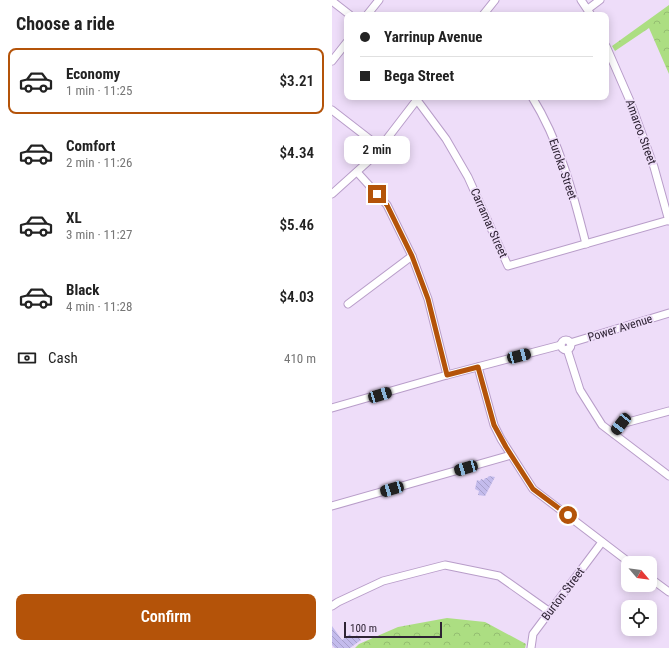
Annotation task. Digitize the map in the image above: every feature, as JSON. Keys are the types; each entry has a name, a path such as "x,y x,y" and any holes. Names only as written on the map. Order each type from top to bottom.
{"street":[{"path":"370,12 379,0"},
{"path":"485,12 495,0"},
{"path":"581,0 589,12 600,0"},
{"path":"332,1 346,12"},
{"path":"332,62 344,46"},
{"name":"Amaroo Street","path":"609,53 630,101 654,168 669,221"},
{"path":"332,194 373,157 417,100"},
{"name":"Carramar Street","path":"419,100 446,139 468,177 508,266 669,221"},
{"name":"Euroka Street","path":"534,100 558,146 586,244"},
{"path":"332,110 381,148"},
{"path":"357,172 387,205 412,256 428,299 447,375"},
{"path":"348,304 412,256"},
{"name":"Power Avenue","path":"332,408 447,375 566,346 669,313"},
{"path":"566,346 580,390 602,425 669,476"},
{"path":"478,367 494,425 533,489 621,556"},
{"path":"614,434 621,424 669,411"},
{"path":"332,506 511,455"},
{"name":"Burton Street","path":"531,648 533,634 602,542"},
{"path":"332,606 382,581 445,565 499,576 550,612"},
{"path":"657,583 669,592"}],"green space":[{"path":"669,5 669,74 649,28 615,51 612,46"},
{"path":"447,618 485,622 526,644 525,648 355,648 359,644 398,627"}],"building":[{"path":"489,476 495,477 485,496 478,495 479,491 475,489 477,480 484,480"},
{"path":"332,626 342,640 350,634 353,638 357,635 361,640 350,648 335,648 332,645"}],"route":[{"path":"377,194 387,205 412,256 428,299 447,375 478,367 494,425 501,439 533,489 568,515"}]}
